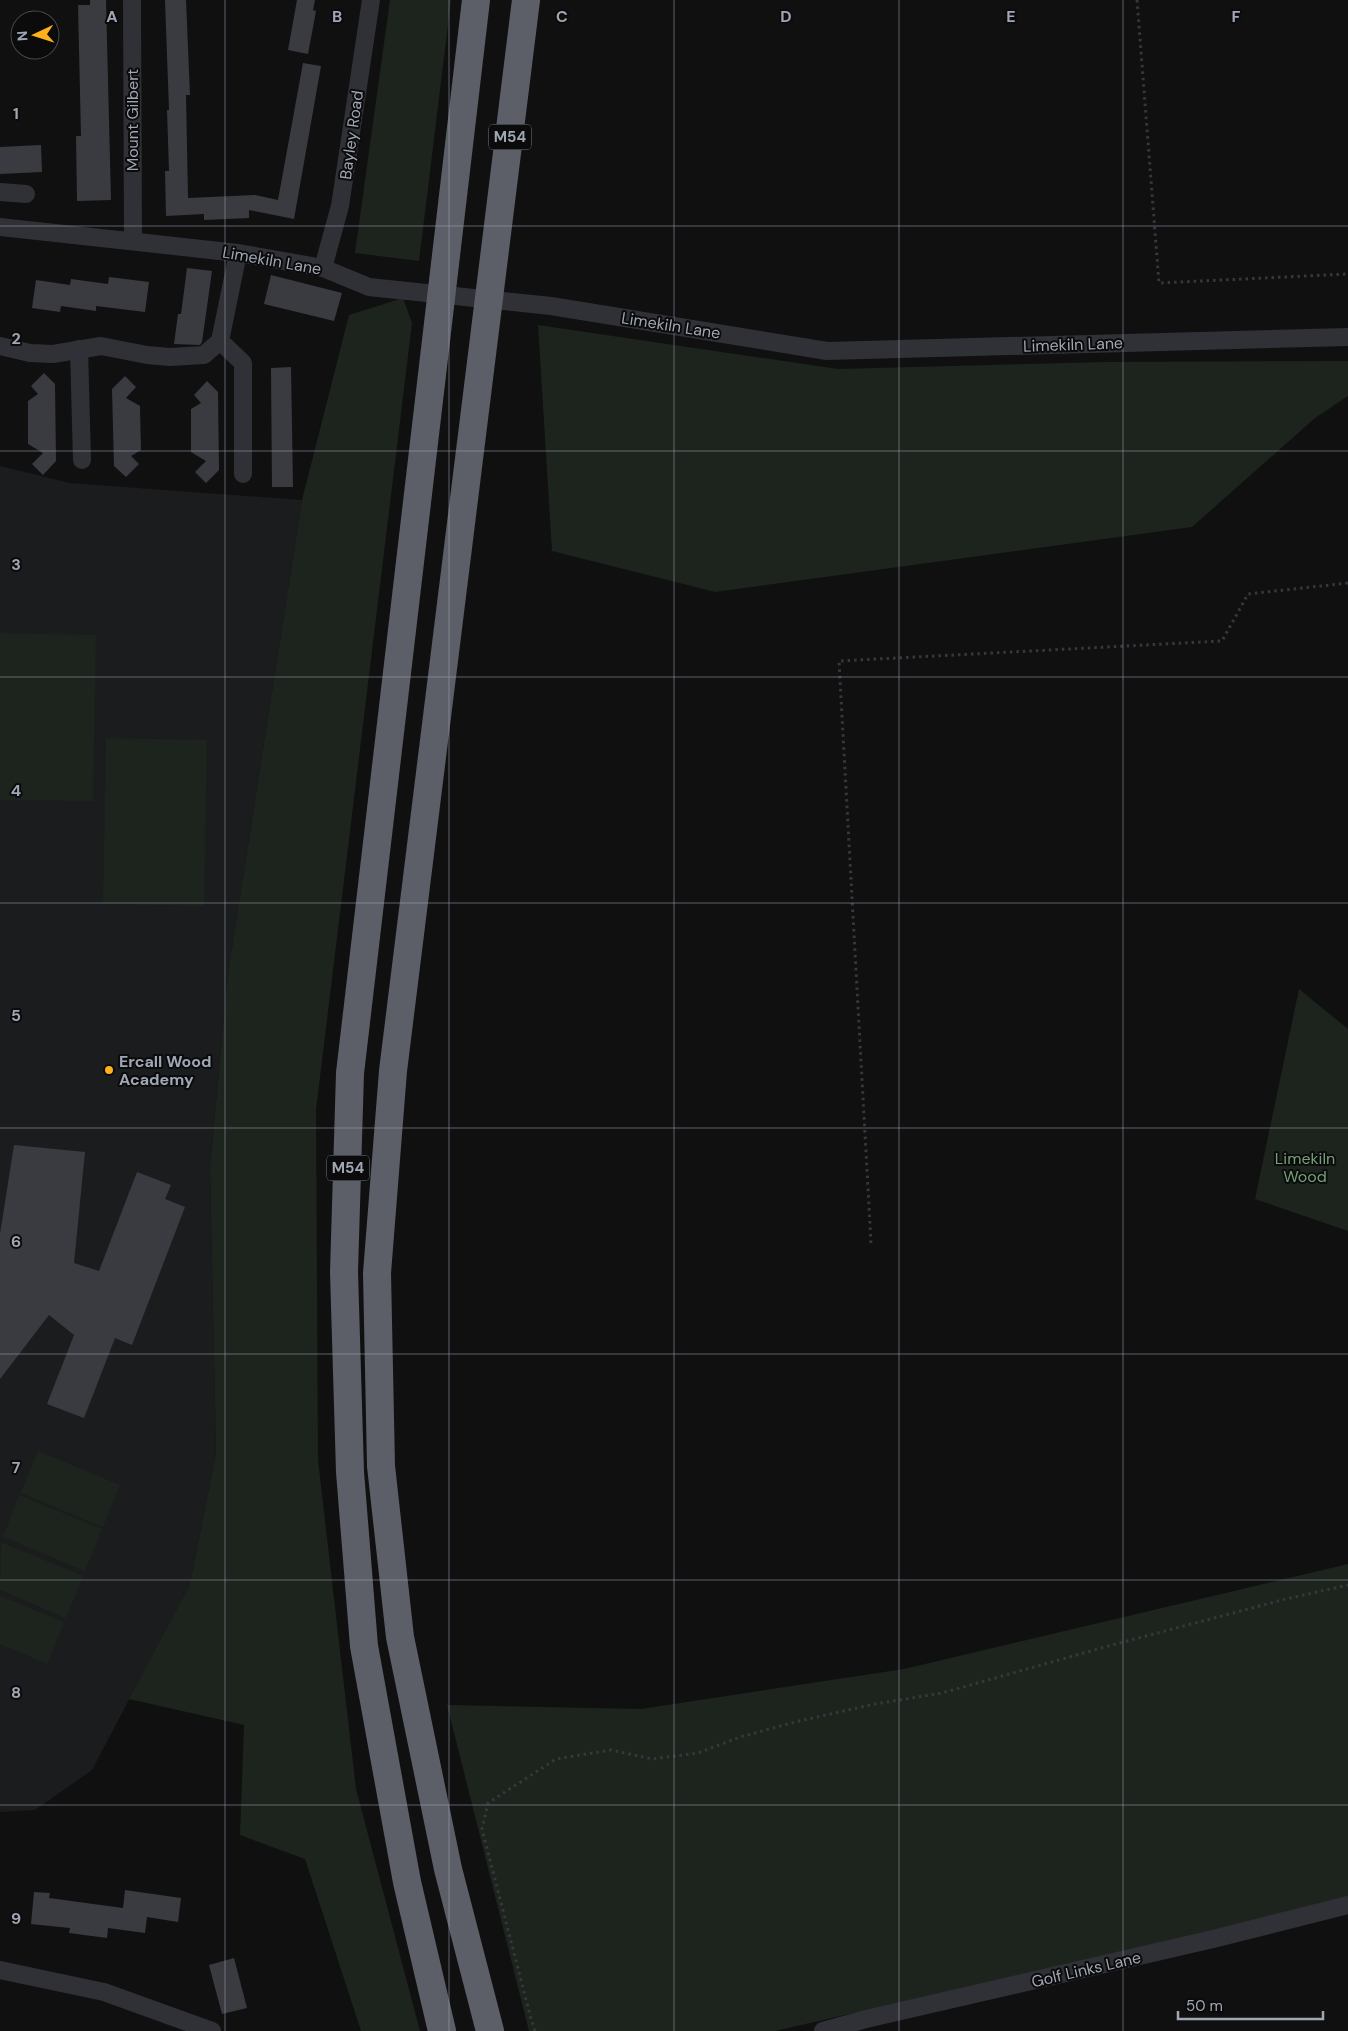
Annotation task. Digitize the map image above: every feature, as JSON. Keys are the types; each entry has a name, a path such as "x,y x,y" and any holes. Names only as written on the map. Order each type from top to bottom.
{"highway":[{"name":"M54","path":"442,2031 407,1882 364,1646 350,1472 344,1272 350,1073 476,0"},
{"name":"M54","path":"490,2031 448,1869 400,1638 381,1466 377,1273 393,1071 526,0"}],"street":[{"name":"Mount Gilbert","path":"132,0 133,240"},
{"name":"Bayley Road","path":"323,268 340,206 371,0"},
{"path":"0,192 26,194"},
{"name":"Limekiln Lane","path":"0,227 133,240 238,253 323,268 369,287 551,306 827,351 1348,337"},
{"path":"0,346 30,353 53,354 101,346 147,355 170,357 204,355 220,341 238,253"},
{"path":"220,341 243,363 243,474"},
{"path":"79,349 82,460"},
{"name":"Golf Links Lane","path":"823,2031 866,2019 1213,1939 1348,1905"},
{"path":"0,1970 104,1992 212,2031"}],"path":[{"path":"1137,0 1159,283 1348,274"},
{"path":"871,1243 839,661 1222,640 1248,594 1348,583"},
{"path":"535,2031 482,1829 488,1803 556,1758 611,1750 652,1759 698,1753 740,1737 799,1721 875,1704 942,1693 1286,1599 1348,1585"}],"shaded area":[{"name":"Ercall Wood Academy","path":"0,466 70,483 302,500 228,973 210,1167 216,1452 190,1584 92,1770 35,1810 0,1812"}],"green space":[{"path":"390,0 451,0 419,261 355,253"},
{"path":"403,298 412,323 316,1110 318,1460 356,1789 420,2031 361,2031 305,1859 240,1835 244,1725 129,1699 190,1584 216,1452 210,1167 228,973 302,500 349,315"},
{"path":"538,325 838,369 1106,362 1348,361 1348,396 1315,418 1192,527 715,592 552,551"},
{"path":"0,633 96,635 93,801 0,800"},
{"path":"106,738 207,740 204,906 103,904"},
{"name":"Limekiln Wood","path":"1299,989 1348,1029 1348,1231 1255,1199"},
{"path":"38,1451 120,1485 103,1527 21,1493"},
{"path":"19,1495 102,1529 85,1571 3,1537"},
{"path":"1,1542 83,1576 66,1618 0,1590"},
{"path":"1348,1564 1348,1900 775,2031 529,2031 447,1705 641,1709 904,1669"},
{"path":"0,1596 64,1622 47,1664 0,1644"}],"building":[{"path":"90,0 106,0 111,200 77,201 76,136 81,136 78,5 90,5"},
{"path":"165,0 186,0 190,95 186,95 188,198 255,195 278,200 303,63 321,66 294,219 249,210 249,218 204,220 204,214 166,216 165,171 169,171 167,110 169,110"},
{"path":"297,0 315,0 313,10 316,11 308,54 288,50"},
{"path":"41,145 42,172 0,174 0,147"},
{"path":"187,268 212,271 200,345 174,344 178,314 181,314"},
{"path":"271,275 342,293 334,321 264,304"},
{"path":"109,277 149,282 145,312 96,306 96,311 61,306 60,312 32,308 36,280 70,285 71,279 108,284"},
{"path":"291,367 293,487 272,487 271,368"},
{"path":"44,373 55,384 56,461 43,475 32,464 43,453 28,444 28,401 38,394 31,386"},
{"path":"125,376 136,387 126,398 140,406 141,450 131,456 139,464 126,477 114,466 112,389"},
{"path":"207,381 218,392 219,470 206,483 195,472 206,461 191,452 191,409 201,403 194,395"},
{"path":"14,1145 85,1152 74,1263 99,1271 137,1172 171,1185 165,1199 185,1207 132,1345 115,1338 84,1418 47,1404 74,1335 49,1315 0,1379 0,1234"},
{"path":"125,1890 181,1898 178,1922 147,1917 145,1933 108,1928 107,1938 69,1933 70,1928 31,1924 34,1892 50,1893 49,1898 123,1908"},
{"path":"234,1958 247,2008 222,2014 209,1965"}],"place":[{"name":"Ercall Wood Academy","path":"109,1070"}]}
